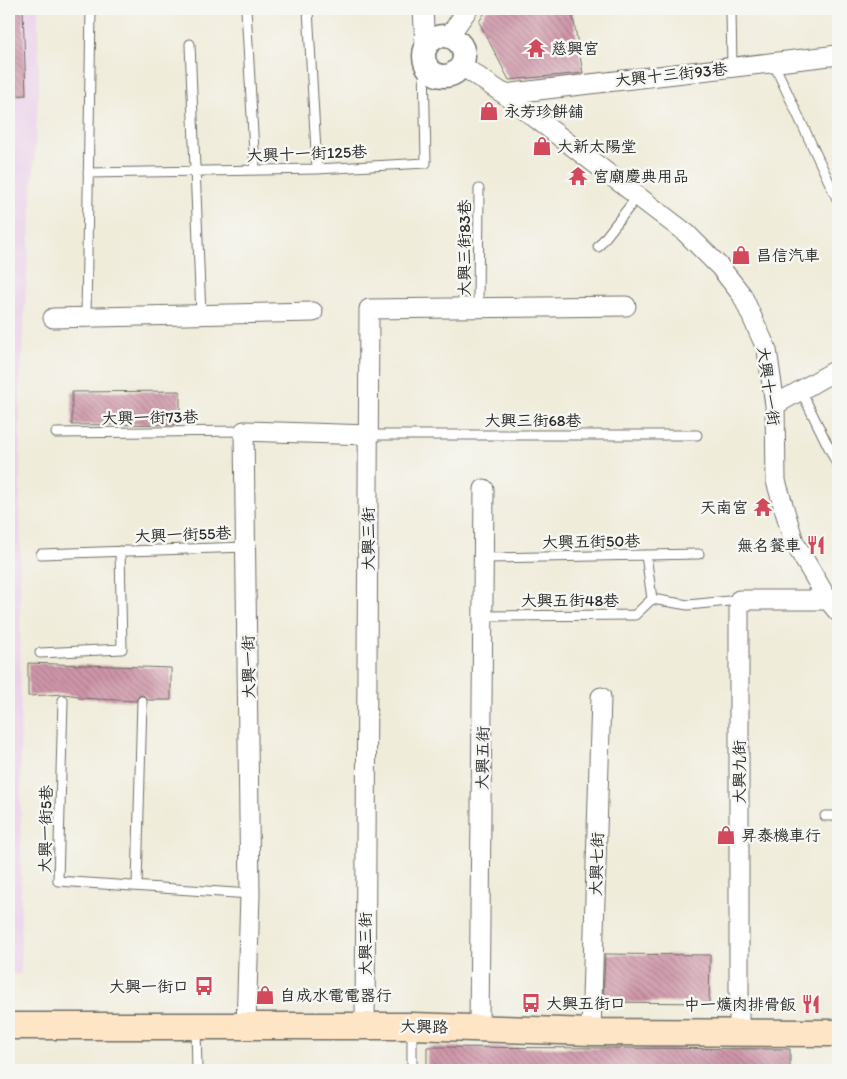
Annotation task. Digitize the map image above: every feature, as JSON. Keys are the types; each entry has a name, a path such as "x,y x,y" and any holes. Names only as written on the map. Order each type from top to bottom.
{"main road":[{"name":"大興路","path":"9,1026 412,1026 591,1032 838,1033"}],"street":[{"path":"422,9 424,54 429,70 445,76 458,71 462,66 464,50 457,40 449,36 436,36 424,54"},
{"path":"449,36 468,9"},
{"name":"大興十三街93巷","path":"504,94 838,55"},
{"name":"大興十一街","path":"462,66 504,94 636,197 686,232 720,267 742,295 768,350 775,406 776,481 794,542 833,606"},
{"name":"大興三街","path":"365,1026 369,309 626,306"},
{"path":"53,318 313,312"},
{"path":"775,406 838,369"},
{"path":"244,432 369,435"},
{"name":"大興一街","path":"244,432 247,547 250,894 246,1027"},
{"name":"大興五街","path":"479,1027 484,489"},
{"path":"739,600 833,606"},
{"name":"大興九街","path":"738,1032 739,600"},
{"name":"大興七街","path":"591,1032 601,696"}],"lane":[{"path":"86,317 91,9"},
{"path":"246,9 255,170"},
{"path":"308,9 317,169"},
{"path":"731,9 732,68"},
{"path":"190,44 201,314"},
{"name":"大興十一街125巷","path":"88,173 317,169 426,163 424,54"},
{"path":"773,62 838,201"},
{"name":"大興三街83巷","path":"478,308 479,189"},
{"path":"598,246 636,197"},
{"path":"801,391 838,466"},
{"name":"大興一街73巷","path":"56,433 244,432"},
{"name":"大興三街68巷","path":"369,435 697,435"},
{"name":"大興一街55巷","path":"41,554 247,547"},
{"name":"大興一街55巷","path":"40,654 122,649 120,551"},
{"path":"646,554 652,599 688,605 739,600"},
{"name":"大興五街50巷","path":"484,558 698,554"},
{"name":"大興五街48巷","path":"483,616 635,615 652,599"},
{"name":"大興一街5巷","path":"64,700 58,881 250,894"},
{"path":"137,885 142,701"},
{"path":"825,816 838,816"},
{"path":"412,1026 412,1070"},
{"path":"196,1027 197,1070"}],"shaded area":[{"path":"9,9 38,9 39,87 20,384 21,974 9,975"}],"building":[{"path":"9,9 23,9 26,95 9,96"},
{"name":"慈興宮","path":"487,9 565,9 572,11 583,73 509,80 479,22"},
{"path":"180,391 180,424 72,425 72,392"},
{"path":"28,663 171,668 171,700 148,700 143,695 139,696 136,701 78,698 78,696 64,694 28,696"},
{"path":"605,954 710,955 709,1003 603,1002"},
{"path":"427,1047 790,1049 790,1070 427,1070"}],"place":[{"name":"慈興宮","path":"536,48"},
{"name":"永芳珍餅舖","path":"489,111"},
{"name":"大新太陽堂","path":"542,146"},
{"name":"宮廟慶典用品","path":"578,176"},
{"name":"昌信汽車","path":"741,255"},
{"name":"天南宮","path":"763,507"},
{"name":"無名餐車","path":"816,545"},
{"name":"昇泰機車行","path":"726,835"},
{"name":"大興一街口","path":"204,986"},
{"name":"自成水電電器行","path":"265,995"},
{"name":"大興五街口","path":"531,1003"},
{"name":"中一爌肉排骨飯","path":"811,1004"}]}
